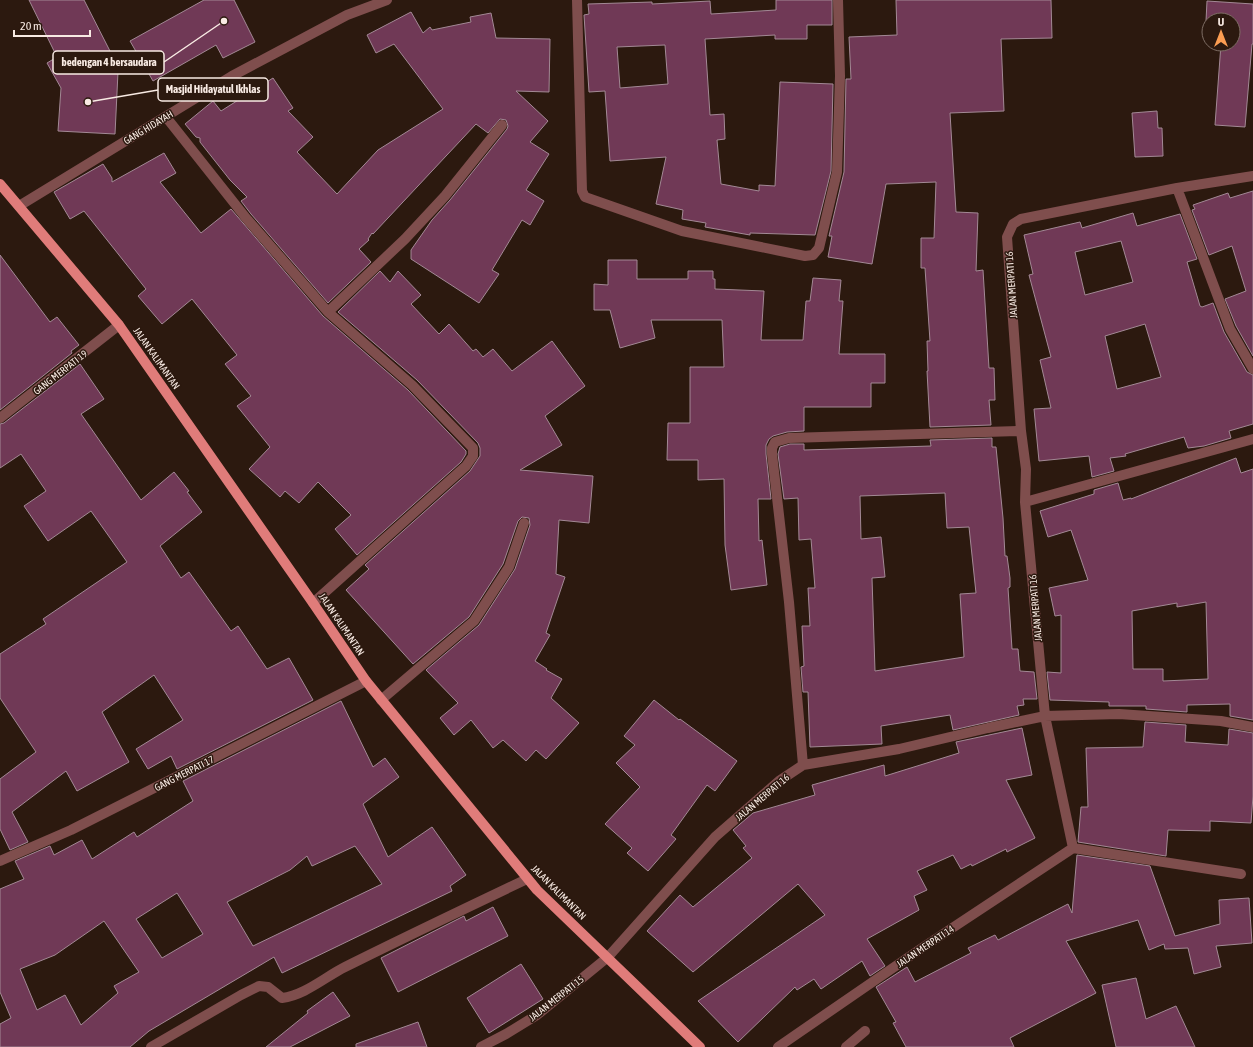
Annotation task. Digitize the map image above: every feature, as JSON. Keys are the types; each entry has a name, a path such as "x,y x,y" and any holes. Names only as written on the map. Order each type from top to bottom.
{"main road":[{"name":"JALAN KALIMANTAN","path":"0,184 119,325 366,681 381,700 537,890 700,1047"}],"street":[{"name":"GANG HIDAYAH","path":"19,206 232,76 347,15 388,0"},
{"path":"577,0 582,191 585,197 682,231 805,256 813,255 819,248 837,172 840,76 838,0"},
{"path":"166,117 246,218 328,312 412,385 473,448 473,456 466,466 313,603"},
{"path":"328,312 405,239 445,196 502,125"},
{"name":"JALAN MERPATI 16","path":"608,957 715,837 779,781 803,765 899,749 1045,716 1025,502 1026,469 1021,431 1008,237 1013,224 1021,219 1177,188 1253,176"},
{"path":"1177,188 1230,329 1253,368"},
{"name":"GANG MERPATI 19","path":"0,418 119,325"},
{"path":"803,765 789,602 772,454 772,448 775,442 789,438 1021,431"},
{"path":"1025,502 1253,439"},
{"path":"381,700 474,620 509,567 524,523"},
{"name":"GANG MERPATI 17","path":"0,861 71,830 366,681"},
{"path":"1241,874 1073,848 1045,716 1119,714 1221,721 1253,727"},
{"name":"JALAN MERPATI 14","path":"778,1047 919,950 1073,848"},
{"path":"151,1047 259,986 268,987 282,998 300,993 344,968 527,879"},
{"name":"JALAN MERPATI 15","path":"481,1047 537,1015 608,957"},
{"path":"846,1047 865,1031"}],"building":[{"path":"29,0 84,0 112,55 109,57 118,72 115,134 58,131 61,88 47,63 57,57"},
{"path":"204,0 234,0 255,42 223,58 216,45 153,81 130,41"},
{"path":"776,0 832,0 832,25 807,25 807,39 775,39 775,35 705,39 710,115 724,114 725,139 717,140 721,184 759,191 759,185 775,186 780,82 833,84 831,171 815,235 750,233 750,235 705,227 706,223 682,219 683,210 656,204 666,157 610,161 605,91 589,92 584,15 589,14 588,4 652,2 652,4 710,1 711,14 776,10","holes":["665,45 668,84 620,88 617,47"]},
{"path":"896,0 1051,0 1052,38 1001,39 1004,111 950,113 956,212 978,213 976,271 983,270 989,368 994,368 995,400 989,400 991,425 930,427 927,341 930,341 925,268 921,268 921,238 934,238 936,182 886,184 872,264 828,257 832,236 829,236 844,172 846,79 851,79 849,37 897,35"},
{"path":"1207,1 1253,4 1253,44 1245,127 1215,125 1220,52 1241,52 1241,12 1206,12"},
{"path":"411,12 423,33 430,27 432,30 471,22 470,17 491,13 496,38 550,39 549,92 516,91 548,121 530,142 549,154 526,190 544,201 530,225 522,220 492,270 499,274 479,303 411,259 411,250 432,220 450,200 508,126 506,120 500,119 488,133 476,124 373,234 372,233 368,239 369,240 359,249 371,262 328,303 251,214 241,201 247,197 230,180 200,142 200,138 196,137 185,124 213,101 221,111 273,78 293,108 288,111 313,137 297,152 337,194 378,150 443,109 394,44 376,53 367,35"},
{"path":"1157,111 1158,128 1162,128 1163,156 1135,157 1132,113"},
{"path":"164,153 176,173 160,182 201,233 231,209 323,316 408,390 466,451 466,454 461,462 357,555 335,529 351,515 318,482 299,503 285,491 280,497 249,469 270,447 237,406 251,396 225,364 237,355 192,299 162,324 138,296 146,289 84,211 70,219 54,192 103,164 112,178 112,182"},
{"path":"1253,191 1253,356 1236,326 1225,299 1246,291 1232,246 1209,255 1192,210 1195,209 1193,205 1228,193 1230,198"},
{"path":"1133,213 1137,226 1180,214 1197,259 1187,262 1200,306 1202,307 1213,303 1224,332 1247,372 1253,375 1253,424 1229,431 1231,438 1204,446 1188,448 1184,437 1125,454 1126,456 1110,458 1114,471 1092,477 1089,456 1039,461 1034,409 1051,408 1040,360 1051,357 1029,275 1033,274 1024,235 1080,222 1082,228","holes":["1121,241 1133,282 1085,295 1075,252","1145,324 1161,377 1117,389 1105,336"]},
{"path":"0,255 50,322 57,317 79,345 71,351 72,353 0,410"},
{"path":"608,260 637,260 637,279 688,279 688,271 713,271 715,289 764,291 761,340 803,340 806,301 810,301 813,278 841,280 839,301 843,301 839,354 885,354 885,383 871,383 871,407 804,407 804,431 787,432 773,436 769,439 766,445 766,454 771,499 758,499 759,541 762,540 767,585 731,590 725,545 724,479 698,480 698,460 667,460 668,423 690,423 690,367 724,367 722,320 651,320 655,338 620,348 610,310 594,310 594,284 608,285"},
{"path":"380,271 390,282 398,271 421,295 411,304 439,334 449,324 473,351 476,349 483,357 493,349 512,371 552,341 585,386 545,416 562,445 520,470 593,476 589,523 559,520 556,574 565,577 546,633 550,635 535,661 547,669 546,670 562,679 551,698 579,723 546,759 536,750 526,761 503,740 493,748 471,720 454,735 440,718 458,703 426,670 479,625 515,569 530,525 529,518 522,517 518,521 503,564 469,617 413,664 346,590 369,569 365,565 470,471 480,456 480,448 478,443 417,380 338,312"},
{"path":"80,364 104,399 81,414 141,500 174,472 189,491 187,492 202,512 160,546 181,578 189,572 231,631 238,626 267,669 289,658 313,700 177,769 171,756 148,769 136,749 183,720 154,675 102,712 129,762 77,791 66,771 12,812 28,842 10,850 0,829 0,779 36,752 0,698 0,654 46,624 43,619 127,562 91,511 48,541 24,506 46,491 21,454 0,468 0,424 4,423"},
{"path":"992,438 992,447 996,447 1005,556 1007,556 1010,578 1010,587 1008,588 1012,649 1018,649 1020,671 1034,672 1037,699 1023,699 1024,705 1017,706 1019,715 953,730 950,715 881,726 882,744 810,747 808,692 803,692 801,667 804,666 802,626 810,626 808,588 815,588 811,539 799,540 798,498 784,499 778,454 780,447 790,444 804,444 804,450 931,446 930,440","holes":["945,493 947,528 969,527 976,593 960,594 964,657 875,671 872,578 885,577 881,537 861,539 860,496"]},
{"path":"1236,458 1241,473 1253,469 1253,720 1230,716 1230,704 1187,705 1187,712 1146,709 1146,706 1109,706 1109,702 1050,700 1047,672 1061,673 1061,615 1055,616 1049,588 1088,580 1071,530 1048,537 1040,511 1094,494 1094,490 1118,483 1123,500 1131,499","holes":["1206,602 1208,679 1163,681 1163,669 1133,669 1132,611 1177,603 1177,607"]},
{"path":"654,700 679,720 680,719 737,761 715,791 707,785 671,835 676,839 648,871 627,853 632,848 605,824 640,787 616,763 635,745 624,736"},
{"path":"341,701 373,767 385,758 399,777 363,804 388,857 432,827 466,875 450,886 452,891 282,973 274,957 149,1031 130,1047 0,1047 0,1024 11,1018 0,992 0,889 24,879 15,861 50,846 54,855 82,840 92,859 134,832 137,837 193,801 183,781","holes":["355,846 382,884 253,946 227,902 290,870 307,856 312,866","177,893 203,934 162,958 136,919","104,921 139,972 114,986 118,993 81,1025 65,995 37,1010 20,969 55,955"]},
{"path":"1145,722 1186,725 1185,742 1228,745 1229,729 1253,733 1253,796 1251,823 1210,821 1210,831 1168,830 1166,856 1078,842 1081,807 1088,807 1086,748 1143,747"},
{"path":"1022,728 1032,775 1006,780 1035,838 1007,852 1006,849 972,866 971,864 961,869 953,855 917,871 927,890 914,896 919,910 867,939 885,966 870,976 862,961 821,989 814,979 797,990 795,987 738,1042 698,1001 825,915 798,884 693,972 647,931 680,895 693,907 752,858 743,848 746,846 733,830 753,813 815,795 812,785 884,765 885,776 959,753 956,742"},
{"path":"1077,855 1150,866 1175,936 1220,924 1219,900 1249,898 1252,943 1216,946 1221,967 1194,974 1188,948 1165,949 1164,944 1149,950 1138,920 1066,941 1096,993 1010,1038 1014,1047 906,1047 893,1023 896,1022 876,987 907,967 915,982 971,953 968,948 995,935 998,940 1068,904 1072,913"},
{"path":"493,907 508,936 398,992 381,958 464,916 466,921"},
{"path":"521,964 543,999 489,1033 467,998"},
{"path":"1136,978 1146,1019 1176,1006 1195,1047 1116,1047 1102,985"},
{"path":"333,992 350,1016 290,1047 266,1047 308,1013 307,1011"},
{"path":"418,1022 427,1047 356,1047 356,1044"}],"place":[{"name":"bedengan 4 bersaudara","path":"224,21"},
{"name":"Masjid Hidayatul Ikhlas","path":"88,102"}]}
